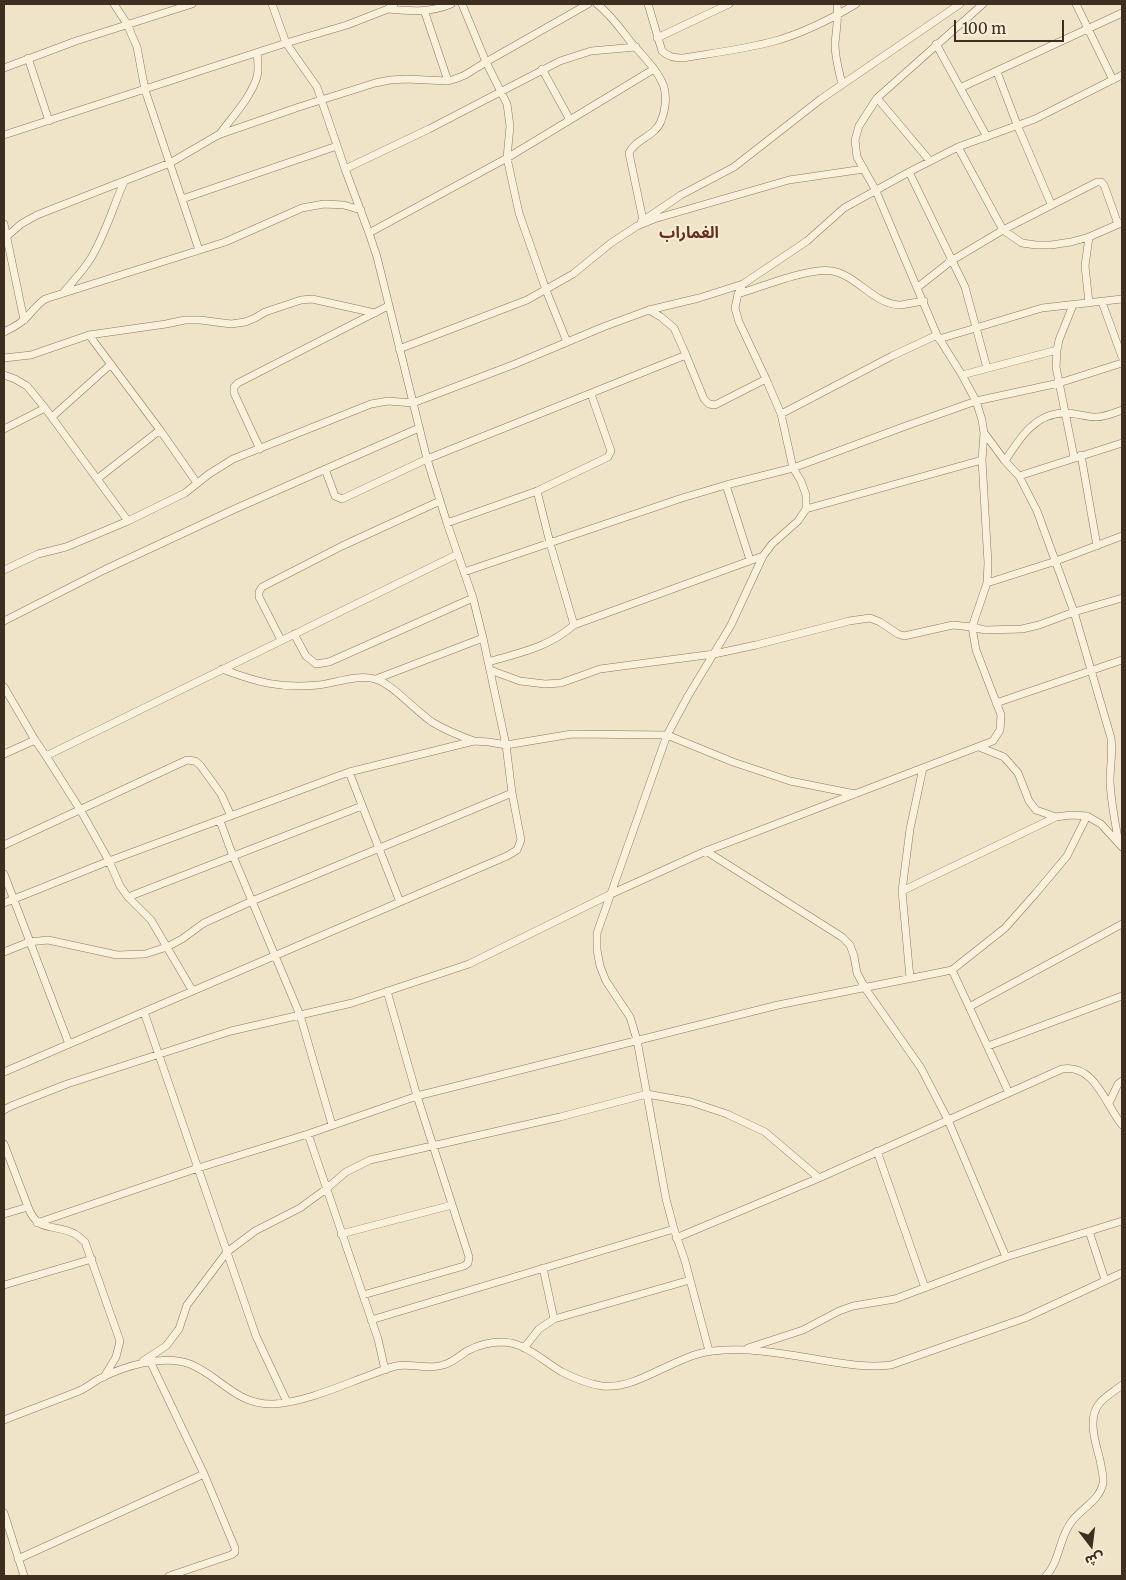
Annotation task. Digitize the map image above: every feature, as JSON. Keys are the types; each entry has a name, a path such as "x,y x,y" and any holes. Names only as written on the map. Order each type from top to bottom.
{"street":[{"path":"114,4 127,24 137,47 145,90 199,250"},
{"path":"4,68 127,24 192,4"},
{"path":"4,1072 507,856 517,850 521,840 512,793 506,745 483,638 464,572 427,459 369,233 317,87 286,42 272,4"},
{"path":"4,135 258,53 286,42 347,25 388,9 394,4"},
{"path":"388,9 424,10 451,4"},
{"path":"462,4 486,62 507,104 509,114 507,158 519,213 546,290 567,342"},
{"path":"5,237 21,224 37,216 170,163 218,135 375,83 406,79 448,81 465,75 588,4"},
{"path":"597,4 616,23 654,69 664,87 666,97 661,122 653,132 632,146 629,153 643,220"},
{"path":"648,4 662,51 674,58 683,58 774,41 790,36 839,14 856,4"},
{"path":"657,38 729,4"},
{"path":"838,4 836,61 842,84"},
{"path":"637,226 681,195 734,168 842,84 960,4"},
{"path":"4,1110 67,1084 231,1031 352,1003 469,964 611,894 706,852 993,741 1000,730 1001,715 976,650 972,627 987,583 988,563 982,460 984,433 976,402 962,375 938,337 876,191 857,157 855,140 859,126 878,98 982,4"},
{"path":"1076,4 1113,80"},
{"path":"424,10 448,81"},
{"path":"960,88 1122,13"},
{"path":"936,44 987,137"},
{"path":"345,169 429,129 560,61 591,51 636,47"},
{"path":"218,135 243,104 252,88 258,70 258,53"},
{"path":"28,58 49,121"},
{"path":"542,69 570,120"},
{"path":"369,233 507,158 654,69"},
{"path":"997,72 1051,204"},
{"path":"4,570 38,554 66,547 128,522 185,493 209,474 233,459 371,404 388,401 412,403 649,310 699,298 743,284 807,241 844,208 909,172 958,147 1018,126 1122,75"},
{"path":"878,98 930,161"},
{"path":"182,199 337,146"},
{"path":"918,287 951,261 1003,230 1097,182 1102,182 1120,223 1089,237 1058,244 1036,245 1022,243 1003,230 958,147"},
{"path":"399,349 527,300 573,274 611,243 637,226 654,219 789,180 864,169"},
{"path":"909,172 965,287 988,368"},
{"path":"63,293 82,271 100,241 124,182"},
{"path":"4,332 17,326 34,307 45,299 225,242 302,208 324,204 344,205 361,210"},
{"path":"4,224 5,237 24,320"},
{"path":"1089,237 1085,266 1089,303"},
{"path":"738,294 813,271 832,271 846,276 885,301 899,305 924,301"},
{"path":"709,1351 685,1260 676,1238 666,1199 637,1040 630,1017 606,981 600,966 597,950 598,933 667,735 731,625 763,556 772,544 798,521 806,509 806,495 801,481 793,468 781,414 739,322 735,308 738,294 743,284"},
{"path":"4,358 31,355 89,335 185,320 231,324 245,322 265,312 301,300 312,299 375,313"},
{"path":"781,414 892,356 938,337 1028,312 1122,299"},
{"path":"1102,302 1122,357"},
{"path":"1073,305 1057,350 1056,367 1078,456 1097,546"},
{"path":"260,449 234,393 234,387 238,383 388,306"},
{"path":"649,310 674,328 704,399 709,404 715,405 766,379"},
{"path":"89,335 197,483"},
{"path":"962,375 1057,350"},
{"path":"326,469 335,496 342,499 427,459 686,355"},
{"path":"464,572 682,498 793,468 976,402 1059,383 1122,363"},
{"path":"52,417 111,364"},
{"path":"4,375 28,386 128,522"},
{"path":"447,523 537,492 608,458 612,451 591,394"},
{"path":"4,429 46,408"},
{"path":"1005,461 1028,428 1046,418 1066,413 1098,417 1122,410"},
{"path":"4,621 104,570 419,428"},
{"path":"97,479 160,430"},
{"path":"984,433 1005,461 1020,476 1038,511 1074,612 1111,738 1110,781 1114,817 1121,845"},
{"path":"1020,476 1122,443"},
{"path":"806,509 982,460"},
{"path":"726,485 750,560"},
{"path":"537,492 574,625"},
{"path":"281,640 259,597 262,587 342,546 440,500"},
{"path":"987,583 1056,561 1122,536"},
{"path":"46,756 458,554"},
{"path":"489,666 540,647 560,637 574,625 763,556"},
{"path":"294,634 306,656 316,664 329,662 472,598"},
{"path":"489,666 520,681 545,684 560,683 600,669 714,654 849,621 870,618 904,636 953,625 986,630 1022,629 1122,598"},
{"path":"376,679 483,638"},
{"path":"996,703 1122,660"},
{"path":"222,669 253,681 283,686 317,685 363,678 376,679 386,684 432,722 474,742"},
{"path":"4,687 35,740 81,811 109,861 120,886 128,898 151,920 192,990"},
{"path":"4,903 109,861 349,772 474,742 506,745 572,734 667,735 733,762 790,781 855,794"},
{"path":"4,754 35,740"},
{"path":"979,747 1004,757 1018,773 1029,801 1036,810 1056,817"},
{"path":"4,845 81,811 187,760 200,764 221,794 231,816"},
{"path":"910,978 902,891 910,829 923,768"},
{"path":"349,772 400,902"},
{"path":"4,952 29,942 48,940 117,955 145,954 167,947 204,924 252,901 512,793"},
{"path":"128,898 362,806"},
{"path":"902,891 1056,817 1087,816 1101,824 1121,845"},
{"path":"37,1223 417,1096 778,1005 952,970 1005,928 1036,894 1068,856 1087,816"},
{"path":"220,821 300,1015 332,1125"},
{"path":"706,852 842,937 850,945 857,973 921,1068 948,1120 1006,1257"},
{"path":"4,874 69,1044"},
{"path":"969,1007 1122,924"},
{"path":"952,970 1009,1093"},
{"path":"363,1295 464,1266 468,1263 469,1257 417,1096 387,991"},
{"path":"988,1046 1122,996"},
{"path":"144,1012 256,1336 288,1402"},
{"path":"676,1238 819,1178 1062,1069 1070,1068 1087,1075 1097,1085 1122,1125"},
{"path":"1109,1103 1118,1084 1122,1081"},
{"path":"140,1363 166,1346 179,1329 187,1305 227,1252 255,1231 300,1208 346,1172 370,1160 560,1117 647,1094 691,1102 727,1114 765,1132 819,1178"},
{"path":"308,1134 372,1320 385,1370"},
{"path":"4,1144 5,1153 24,1192 32,1217 37,1223 75,1234 85,1242 120,1341 116,1357 104,1376"},
{"path":"877,1151 925,1288"},
{"path":"341,1234 452,1205"},
{"path":"4,1214 28,1207"},
{"path":"745,1349 808,1328 839,1311 853,1306 895,1300 1006,1257 1122,1221"},
{"path":"372,1320 674,1230"},
{"path":"1088,1231 1105,1280"},
{"path":"4,1284 92,1259"},
{"path":"543,1268 554,1319"},
{"path":"4,1420 81,1390 104,1376 140,1363 164,1360 189,1364 237,1396 252,1402 270,1404 288,1402 396,1366 440,1366 477,1346 503,1342 524,1348 562,1372 580,1380 612,1387 626,1384 691,1355 709,1351 745,1349 767,1351 876,1367 891,1365 1030,1316 1122,1273"},
{"path":"524,1348 540,1329 554,1319 690,1280"},
{"path":"150,1361 204,1474 235,1548 235,1552 169,1576"},
{"path":"1046,1576 1054,1565 1068,1527 1093,1501 1103,1484 1094,1429 1094,1413 1099,1404 1122,1385"},
{"path":"18,1559 204,1474"},
{"path":"4,1513 24,1576"}],"district":[{"name":"الغماراب","path":"689,233"}]}
